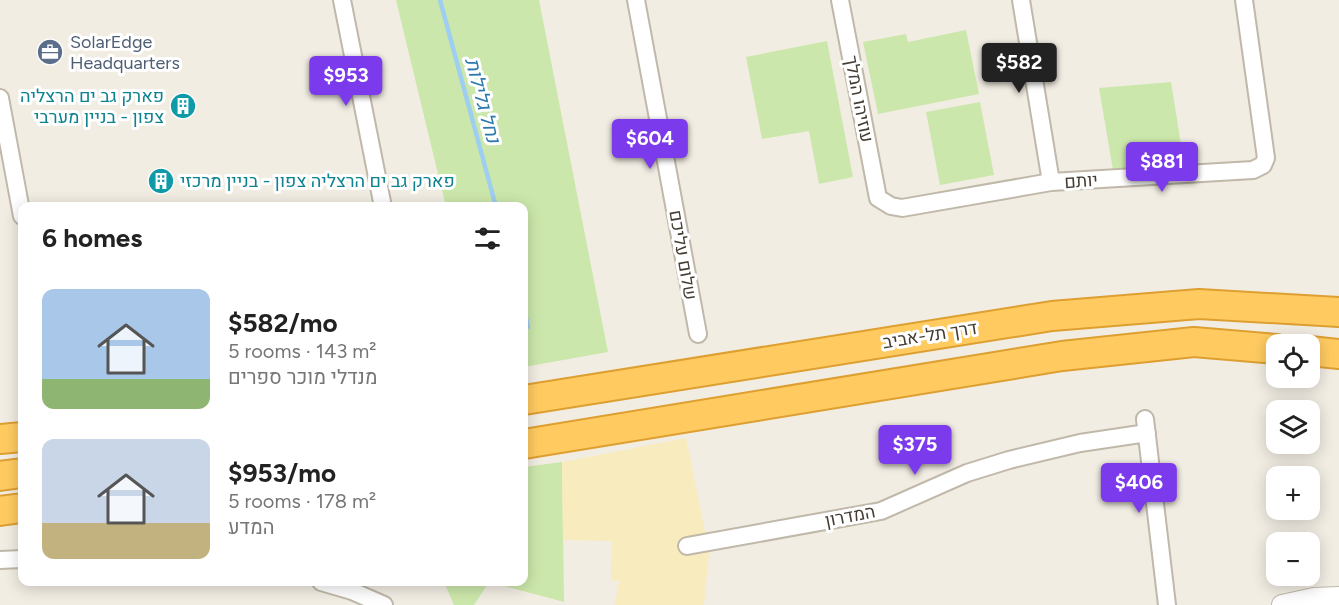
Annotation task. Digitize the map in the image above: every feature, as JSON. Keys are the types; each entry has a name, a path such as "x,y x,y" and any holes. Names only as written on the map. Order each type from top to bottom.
{"highway":[{"name":"דרך תל-אביב","path":"528,399 1052,316 1199,304 1339,312"},
{"path":"528,443 1062,356 1194,342 1266,348"},
{"path":"1320,352 1339,354"},
{"path":"528,393 618,385"},
{"path":"0,439 18,437"},
{"path":"0,476 18,474"},
{"path":"0,511 18,509"}],"street":[{"path":"342,0 382,202"},
{"name":"שלום עליכם","path":"636,0 698,334"},
{"name":"עוזיהו המלך","path":"840,0 878,198"},
{"path":"1021,0 1051,182"},
{"name":"יותם","path":"878,198 891,207 902,208 1051,182 1253,170 1263,165 1266,158 1245,0"},
{"path":"0,98 19,202"},
{"name":"המדרון","path":"687,546 881,511 967,473 1009,460 1146,426 1167,605"},
{"path":"0,560 18,559"},
{"path":"335,586 384,605"},
{"path":"1282,605 1314,598 1339,597"}],"green space":[{"path":"396,0 539,0 608,352 528,366 528,202 445,202"},
{"path":"966,30 979,94 878,114 863,42 906,34 908,42"},
{"path":"827,41 853,177 819,184 809,131 762,139 746,57"},
{"path":"1171,82 1184,163 1113,170 1099,88"},
{"path":"980,102 994,175 940,185 926,112"},
{"path":"562,462 564,602 504,586 528,586 528,466"},
{"path":"446,586 486,586 474,605 454,605"}],"sand":[{"path":"686,438 709,551 704,605 615,605 619,581 611,580 612,541 563,540 562,462"}],"waterway":[{"name":"נחל גלילות","path":"440,0 495,202"}],"place":[{"name":"SolarEdge Headquarters","path":"50,52"},
{"name":"פארק גב ים הרצליה צפון - בניין מערבי","path":"183,106"},
{"name":"פארק גב ים הרצליה צפון - בניין מרכזי","path":"161,181"}]}
